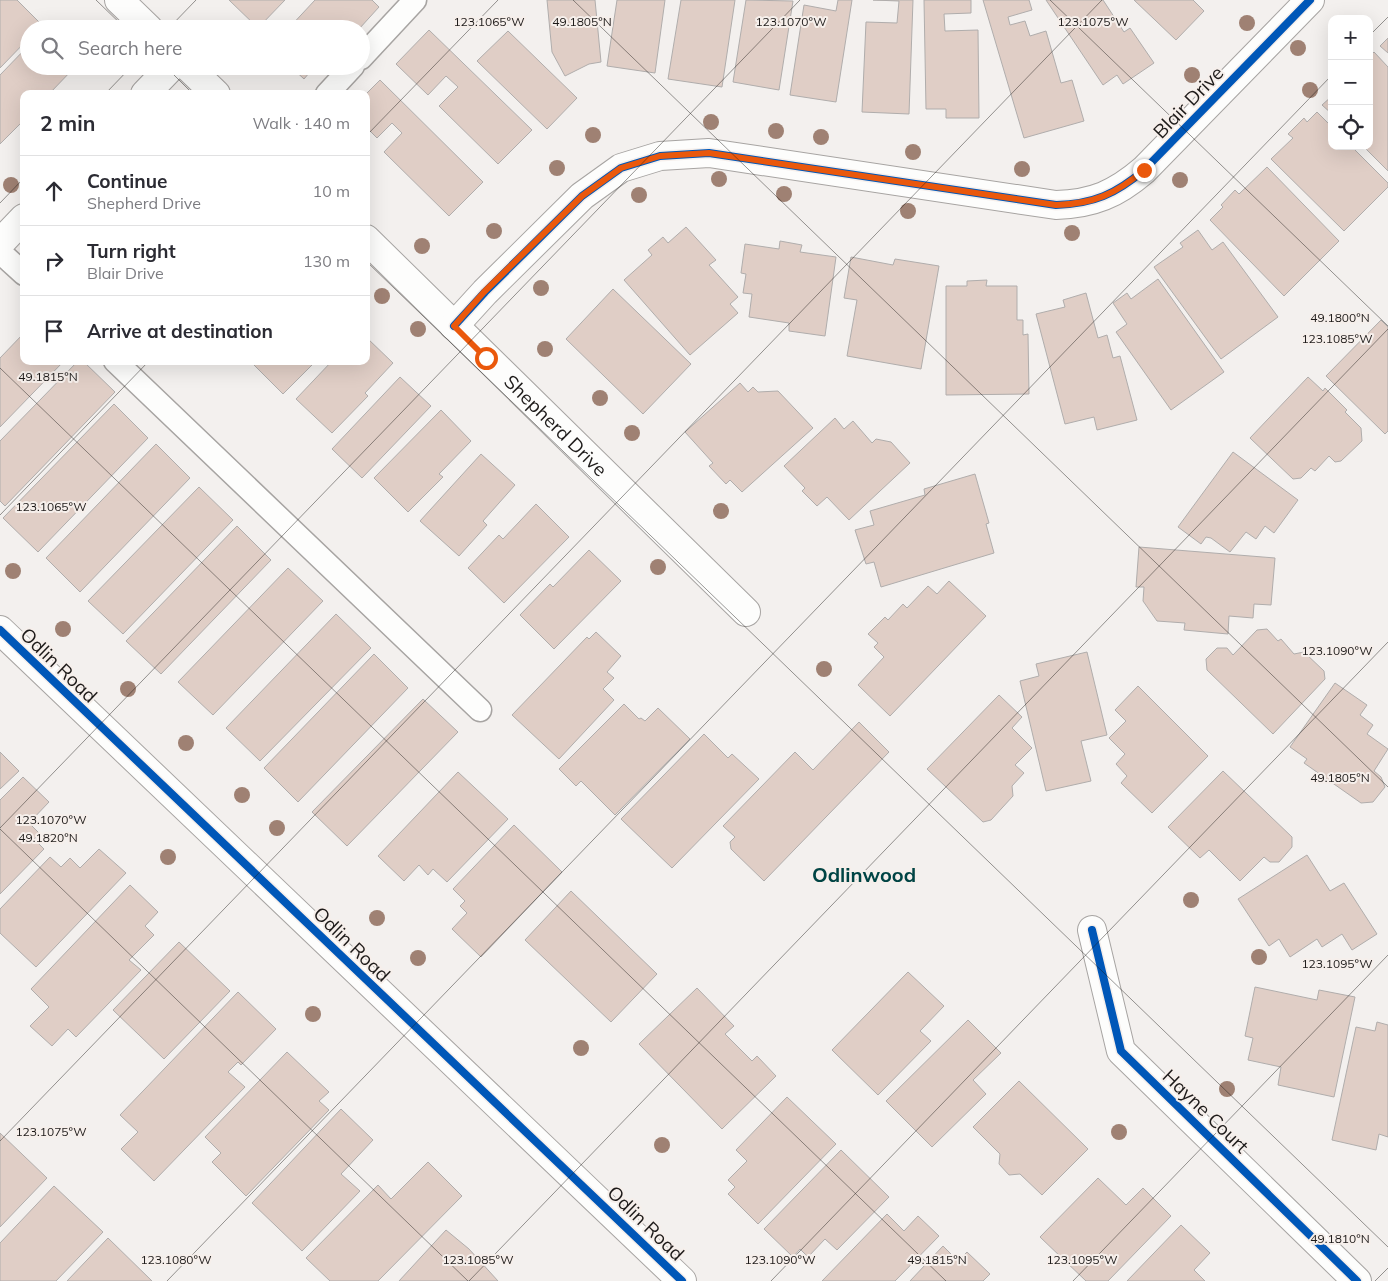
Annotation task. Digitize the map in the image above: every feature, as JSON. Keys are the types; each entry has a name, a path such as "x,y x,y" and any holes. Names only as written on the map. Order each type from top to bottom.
{"street":[{"path":"119,0 140,20"},
{"name":"Blair Drive","path":"454,326 484,292 582,196 621,168 660,156 709,153 1056,205 1073,205 1110,194 1144,170 1310,0"},
{"path":"149,90 163,75"},
{"path":"196,75 212,90"},
{"path":"0,243 20,222"},
{"name":"Shepherd Drive","path":"370,243 746,612"},
{"name":"Odlin Road","path":"0,630 682,1281"},
{"name":"Hayne Court","path":"1092,930 1121,1051 1357,1281"}],"lane":[{"path":"370,48 415,0"},
{"path":"332,90 345,75"},
{"path":"0,252 20,270"},
{"path":"119,365 480,710"}],"building":[{"path":"0,0 17,0 37,20 20,20 20,47 0,68"},
{"path":"229,0 285,0 266,20 250,20"},
{"path":"315,0 372,0 379,7 367,20 296,20"},
{"path":"547,0 595,0 601,62 589,64 565,76 552,52"},
{"path":"617,0 665,0 655,73 607,66"},
{"path":"681,0 735,0 722,87 668,79"},
{"path":"746,0 793,1 779,90 733,82"},
{"path":"838,0 852,0 836,102 790,95 804,5 836,11"},
{"path":"873,0 913,0 909,114 862,112 866,22 897,23 899,1"},
{"path":"924,0 971,0 971,13 944,14 945,31 978,30 979,118 946,118 946,109 926,109"},
{"path":"983,0 1029,0 1032,10 1008,17 1010,25 1025,21 1030,36 1046,31 1061,83 1072,80 1084,121 1024,138"},
{"path":"1046,0 1103,0 1124,32 1130,28 1154,63 1123,84 1117,75 1103,85"},
{"path":"1134,0 1193,0 1204,11 1176,40"},
{"path":"429,30 532,130 498,164 439,106 458,87 446,76 428,95 396,64"},
{"path":"508,31 577,98 547,129 477,61"},
{"path":"1388,38 1388,53 1380,46"},
{"path":"1373,53 1388,67 1388,171 1367,150 1373,150"},
{"path":"20,54 20,75 67,75 53,90 20,90 20,124 0,144 0,75"},
{"path":"380,80 483,182 449,216 384,152 402,133 392,123 377,138 370,131 370,90"},
{"path":"1328,100 1328,110 1322,105"},
{"path":"1317,112 1328,123 1328,150 1355,150 1388,183 1388,187 1344,231 1271,159 1293,138 1288,134 1304,118 1307,122"},
{"path":"1267,167 1339,241 1284,296 1210,220 1223,207 1221,205 1235,190 1239,194"},
{"path":"686,227 716,260 709,265 738,297 730,304 738,313 690,355 624,280 652,255 648,250 663,237 668,243"},
{"path":"1198,230 1212,250 1223,242 1278,317 1221,359 1154,267 1183,247 1180,243"},
{"path":"780,241 802,245 800,252 836,257 825,336 789,331 789,323 749,317 752,294 743,293 746,274 741,273 745,244 779,249"},
{"path":"851,257 893,265 895,259 939,266 921,369 847,356 857,300 844,298"},
{"path":"1158,279 1224,372 1171,410 1116,332 1127,324 1113,303 1127,293 1131,299"},
{"path":"987,280 986,286 1017,286 1017,320 1023,320 1023,335 1028,334 1029,394 946,395 946,286 967,286 967,281"},
{"path":"613,289 691,364 643,414 566,339"},
{"path":"1086,293 1098,338 1107,335 1113,358 1120,356 1137,420 1097,430 1094,417 1065,424 1036,314 1065,307 1063,300"},
{"path":"1381,320 1388,327 1388,431 1385,434 1326,376"},
{"path":"20,337 20,365 60,365 0,427 0,358"},
{"path":"370,341 393,363 365,393 368,396 332,433 296,399 328,365 370,365"},
{"path":"74,365 87,365 115,392 5,506 0,501 0,441"},
{"path":"254,365 312,365 283,394"},
{"path":"400,377 431,406 362,478 332,449"},
{"path":"1308,377 1323,391 1325,388 1347,410 1345,412 1361,428 1362,441 1341,461 1335,462 1329,456 1315,471 1311,468 1301,478 1293,479 1250,438"},
{"path":"740,383 748,392 753,387 758,392 778,391 813,428 742,492 730,480 726,484 709,466 713,463 685,432"},
{"path":"114,404 148,438 38,552 3,518"},
{"path":"441,410 471,441 439,474 443,477 408,512 374,478"},
{"path":"835,418 844,429 853,421 872,443 876,439 891,442 910,463 849,520 827,497 817,506 802,491 805,488 784,466"},
{"path":"156,444 190,478 80,592 46,558"},
{"path":"1233,452 1298,500 1274,533 1265,526 1256,539 1246,532 1230,552 1211,538 1206,537 1201,544 1178,527"},
{"path":"481,454 515,485 483,521 487,525 459,556 420,521"},
{"path":"975,474 989,523 986,524 994,553 881,587 874,562 866,564 855,530 874,525 870,511 925,495 924,489"},
{"path":"199,487 233,520 123,634 88,601"},
{"path":"536,504 569,537 504,603 468,568 499,535 503,539"},
{"path":"237,526 271,560 161,674 126,641"},
{"path":"1139,547 1275,558 1271,605 1254,604 1253,618 1229,616 1228,634 1184,630 1185,623 1157,621 1143,601 1144,587 1136,587"},
{"path":"589,550 621,581 554,649 520,615 550,584 553,587"},
{"path":"288,568 323,601 213,715 178,682"},
{"path":"949,581 986,616 890,716 858,685 884,657 874,647 878,643 868,634 885,617 888,620 903,604 907,608 928,586 937,594"},
{"path":"336,614 371,648 260,761 226,728"},
{"path":"1267,629 1278,641 1281,639 1294,654 1304,652 1324,671 1325,679 1273,734 1207,670 1206,659 1217,648 1227,648 1233,655 1257,630"},
{"path":"596,632 621,656 607,672 614,678 603,689 614,700 559,759 512,715 587,637 589,639"},
{"path":"1087,652 1107,735 1081,741 1091,781 1046,791 1020,681 1039,676 1036,664"},
{"path":"374,654 408,688 298,802 264,768"},
{"path":"1335,683 1367,705 1360,715 1373,725 1367,734 1388,749 1374,771 1381,777 1385,787 1373,802 1361,803 1304,763 1307,759 1290,747"},
{"path":"1138,686 1208,756 1152,813 1121,783 1127,776 1116,764 1125,754 1109,738 1126,721 1115,710"},
{"path":"999,695 1022,717 1012,728 1032,748 1015,765 1024,773 1012,786 1013,796 991,820 983,822 927,769"},
{"path":"423,699 458,732 347,846 312,812"},
{"path":"624,704 639,719 641,718 645,721 658,708 690,739 615,815 581,781 576,786 559,769"},
{"path":"859,722 889,752 764,881 731,849 730,842 735,837 723,826 795,752 813,770"},
{"path":"704,734 728,758 732,754 759,779 672,868 621,819"},
{"path":"0,752 19,771 0,789"},
{"path":"1223,771 1292,837 1292,847 1279,862 1270,862 1264,857 1240,881 1209,850 1200,858 1168,827"},
{"path":"458,772 508,819 447,882 433,869 428,875 419,865 404,881 378,856"},
{"path":"23,777 49,802 29,823 40,834 34,839 44,849 0,894 0,800"},
{"path":"514,825 562,872 481,957 452,929 467,913 460,906 465,901 453,889"},
{"path":"99,849 126,873 36,967 0,933 0,909 50,857 61,867 70,858 80,868"},
{"path":"1307,855 1330,891 1344,883 1377,934 1352,950 1342,934 1322,947 1317,939 1290,957 1279,939 1269,946 1238,899"},
{"path":"130,885 158,912 145,926 154,935 129,960 141,970 76,1037 68,1029 52,1046 30,1026 49,1007 31,989"},
{"path":"571,891 657,974 611,1022 525,940"},
{"path":"179,942 230,991 164,1059 113,1010"},
{"path":"908,972 944,1006 920,1031 931,1041 878,1095 832,1050"},
{"path":"1255,987 1317,1000 1319,990 1355,997 1334,1097 1278,1085 1281,1067 1248,1060 1253,1038 1245,1036"},
{"path":"697,988 734,1026 725,1034 752,1061 757,1056 776,1076 722,1129 639,1044"},
{"path":"238,992 276,1029 241,1065 238,1062 228,1072 245,1087 154,1181 121,1149 138,1132 120,1115"},
{"path":"968,1020 1001,1053 973,1080 986,1094 932,1147 886,1101"},
{"path":"1377,1022 1388,1025 1388,1137 1379,1134 1376,1150 1332,1140 1356,1027 1375,1031"},
{"path":"287,1052 329,1092 319,1101 329,1110 246,1196 212,1162 221,1153 205,1137"},
{"path":"1019,1081 1088,1149 1042,1195 1020,1174 1009,1175 999,1164 1000,1154 973,1127"},
{"path":"787,1097 836,1144 758,1224 728,1194 735,1187 728,1180 747,1161 736,1150"},
{"path":"341,1109 373,1140 341,1174 360,1191 302,1251 252,1203"},
{"path":"0,1133 47,1178 0,1227"},
{"path":"841,1150 889,1197 837,1250 825,1239 808,1257 800,1249 793,1257 764,1229"},
{"path":"428,1162 462,1196 378,1281 330,1281 306,1258 378,1185 391,1199"},
{"path":"1098,1178 1126,1205 1143,1188 1171,1216 1108,1281 1086,1281 1040,1237"},
{"path":"54,1186 103,1232 56,1281 0,1281 0,1243"},
{"path":"887,1214 904,1231 918,1216 939,1236 895,1281 822,1281"},
{"path":"1181,1225 1210,1253 1194,1270 1205,1281 1127,1281"},
{"path":"446,1230 469,1249 498,1281 399,1281"},
{"path":"108,1238 152,1281 67,1281"},
{"path":"943,1246 958,1261 967,1252 990,1274 983,1281 910,1281"}],"cycle path":[{"path":"454,326 485,292 582,196 621,168 660,156 709,153 1056,205 1093,200 1114,191 1144,170 1310,0"},
{"path":"0,630 682,1281"},
{"path":"1092,930 1121,1051 1357,1281"}],"district":[{"name":"Odlinwood","path":"864,875"}],"route":[{"path":"486,358 454,326 484,292 582,196 621,168 660,156 709,153 1056,205 1073,205 1110,194 1144,170"}]}
